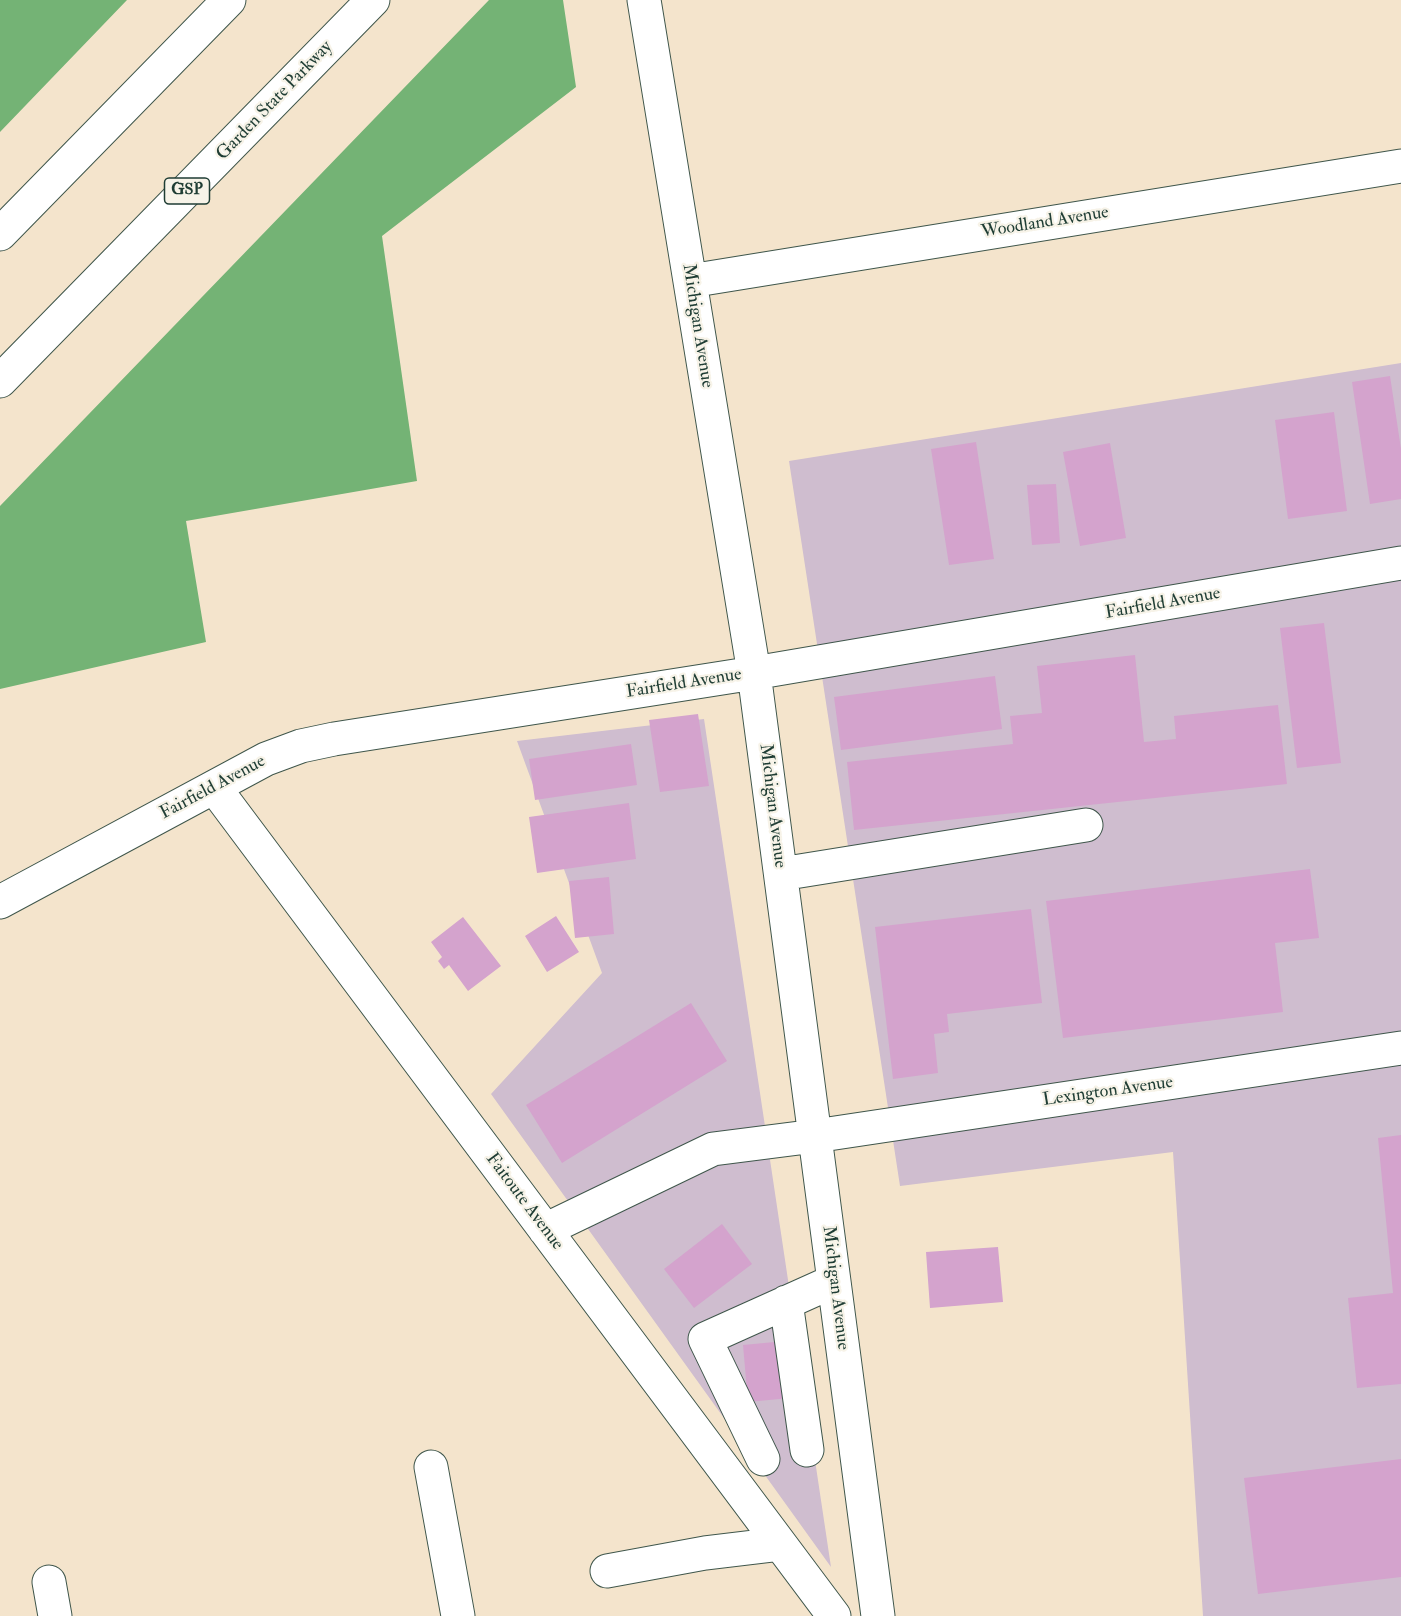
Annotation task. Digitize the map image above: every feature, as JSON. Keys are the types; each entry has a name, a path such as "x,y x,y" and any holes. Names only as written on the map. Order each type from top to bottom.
{"main road":[{"path":"0,234 229,0"},
{"name":"Garden State Parkway","path":"0,381 373,0"},
{"name":"Michigan Avenue","path":"644,0 754,673 878,1616"},
{"name":"Woodland Avenue","path":"690,281 1401,166"},
{"name":"Fairfield Avenue","path":"0,902 266,759 301,746 333,739 754,673 1401,563"},
{"name":"Faitoute Avenue","path":"214,787 834,1616"},
{"path":"781,874 1086,825"},
{"name":"Lexington Avenue","path":"545,1230 713,1149 816,1136 1401,1048"},
{"path":"764,1459 705,1339 834,1281"},
{"path":"786,1302 807,1450"},
{"path":"730,1477 774,1454 856,1445"},
{"path":"431,1467 458,1616"},
{"path":"607,1570 705,1553 780,1544"},
{"path":"49,1582 55,1616"}],"shaded area":[{"path":"1401,363 1401,1616 1203,1616 1173,1152 900,1186 789,461"},
{"path":"704,719 831,1567 491,1094 602,973 517,741"}],"green space":[{"path":"0,0 127,0 0,132"},
{"path":"489,0 563,0 576,87 382,236 417,481 186,521 206,642 0,689 0,506"}],"building":[{"path":"1390,376 1401,449 1401,499 1370,504 1352,382"},
{"path":"1334,412 1347,511 1288,519 1275,420"},
{"path":"976,442 994,559 949,565 931,449"},
{"path":"1110,443 1126,538 1080,546 1063,452"},
{"path":"1056,484 1060,543 1032,545 1027,485"},
{"path":"1324,623 1341,763 1297,768 1280,628"},
{"path":"1135,655 1144,742 1176,739 1174,716 1278,705 1287,784 854,830 847,762 1013,744 1010,716 1042,713 1037,666"},
{"path":"995,676 1002,729 841,750 834,697"},
{"path":"698,714 709,786 660,792 649,720"},
{"path":"631,744 637,785 535,800 529,759"},
{"path":"629,803 636,859 537,873 529,817"},
{"path":"1310,869 1319,938 1275,943 1283,1012 1063,1038 1046,901"},
{"path":"609,877 614,934 575,938 569,881"},
{"path":"1031,909 1042,1003 947,1014 949,1032 934,1034 938,1073 893,1079 875,927"},
{"path":"556,916 579,952 547,972 525,936"},
{"path":"463,917 501,966 468,991 449,965 444,969 438,961 442,957 431,942"},
{"path":"691,1003 727,1061 562,1163 526,1105"},
{"path":"1401,1135 1401,1384 1357,1388 1348,1298 1393,1293 1378,1138"},
{"path":"722,1224 752,1264 694,1308 664,1269"},
{"path":"998,1247 1003,1302 930,1308 926,1252"},
{"path":"785,1341 790,1398 748,1402 743,1345"},
{"path":"1401,1459 1401,1577 1258,1594 1244,1478"}]}
